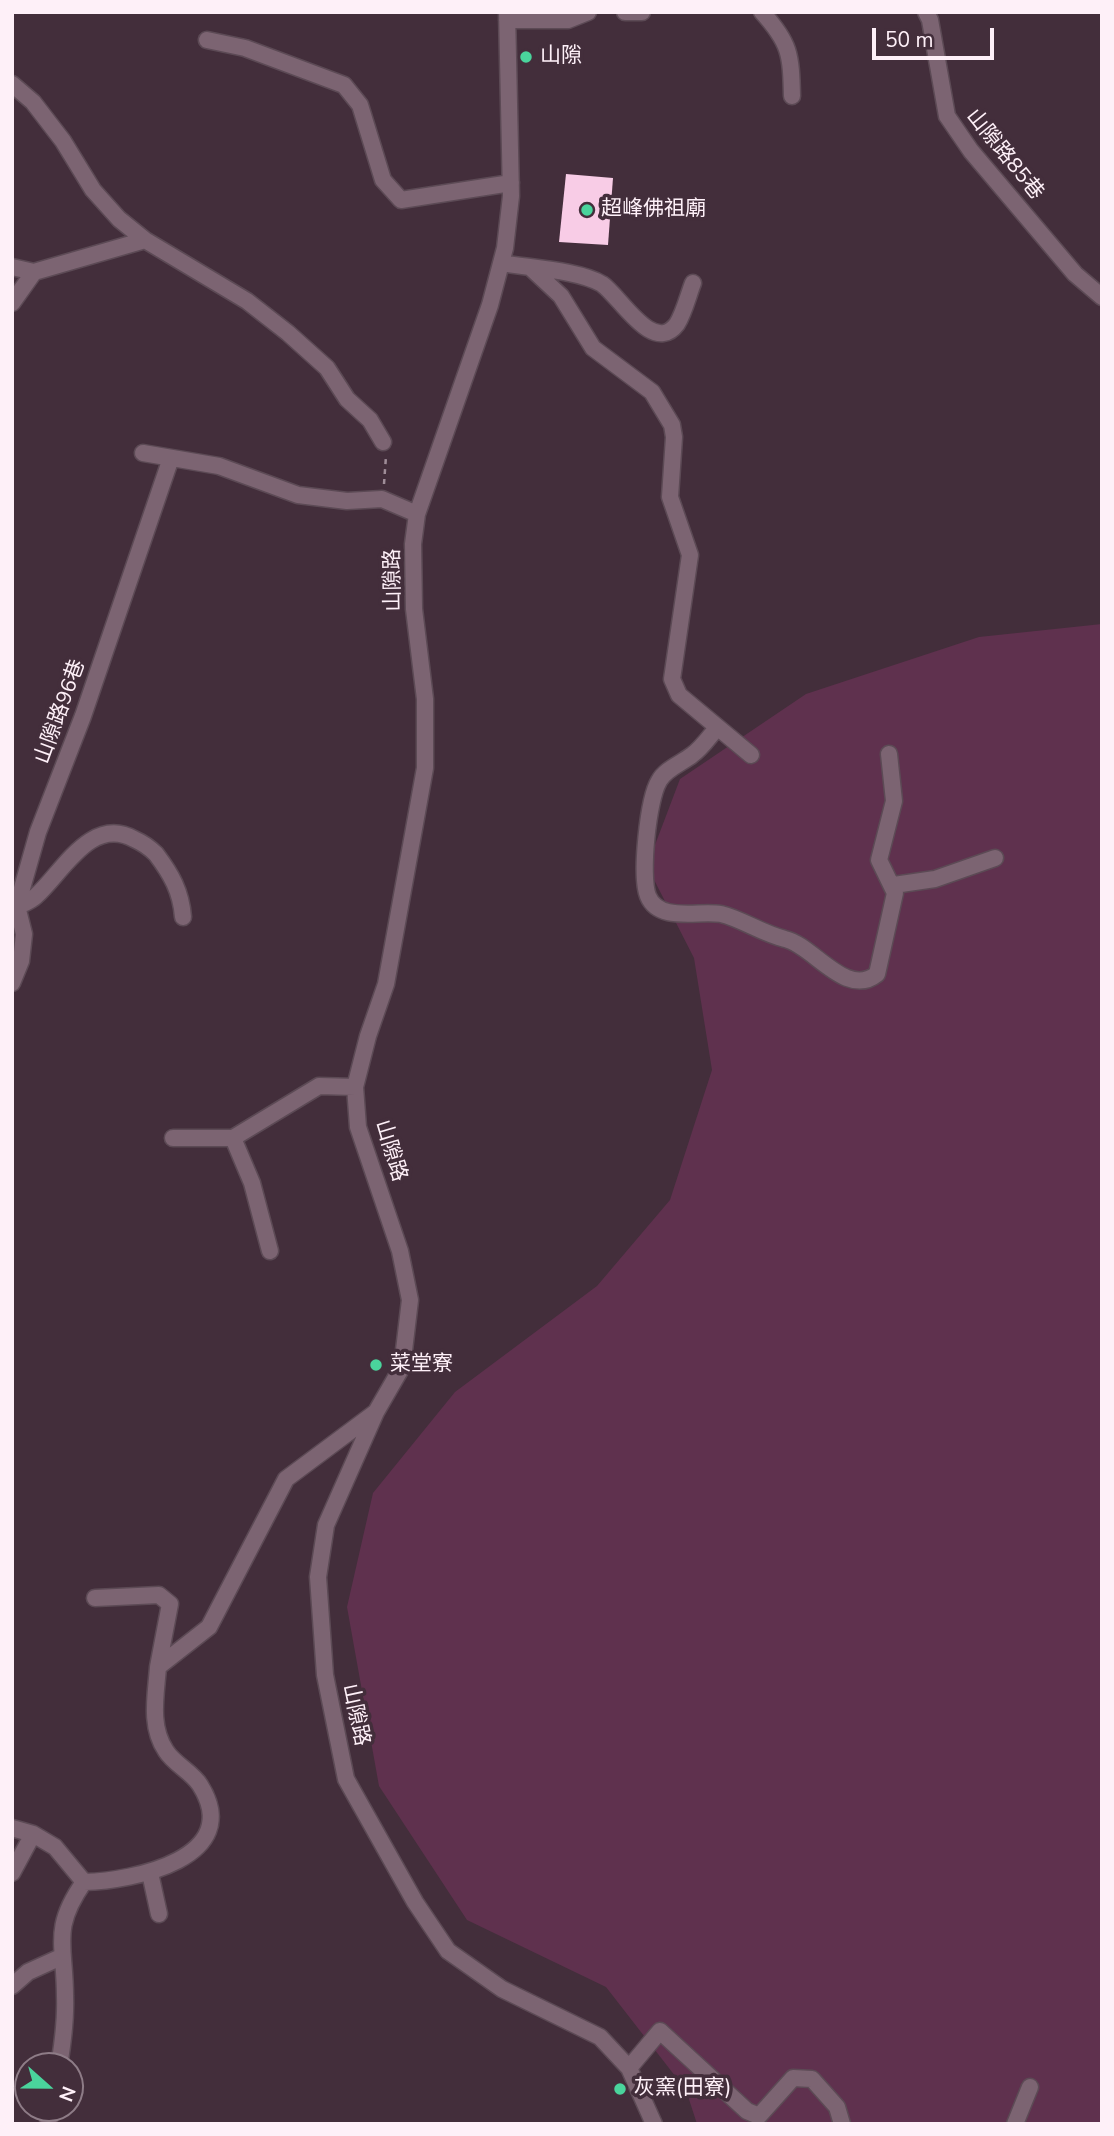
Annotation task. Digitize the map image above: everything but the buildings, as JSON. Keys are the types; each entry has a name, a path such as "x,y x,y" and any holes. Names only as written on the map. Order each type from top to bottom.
{"street":[{"path":"507,16 568,20 588,12"},
{"path":"625,12 642,12"},
{"path":"762,12 782,34 786,45 792,96"},
{"name":"山隙路85巷","path":"926,12 930,20 947,116 971,151 1075,274 1102,297"},
{"name":"山隙路","path":"507,16 511,183 501,263 490,305 417,514 413,544 414,609 425,699 425,768 387,984 368,1036 355,1087 358,1127 400,1251 410,1300 402,1367 376,1412 326,1525 318,1577 325,1675 346,1779 415,1902 448,1951 502,1989 559,2014 600,2037 629,2067 654,2124"},
{"path":"207,40 245,48 345,85 360,105 383,180 401,200 511,183"},
{"path":"12,84 33,102 93,190 119,219 145,240 247,301 288,333 327,368 347,399 370,419 383,442"},
{"path":"12,267 34,272 145,240"},
{"path":"501,263 600,282 645,327 656,334 664,333 676,324 693,284"},
{"path":"531,268 561,296 593,348 652,392 672,425 674,437 670,497 690,555 672,679 679,695 751,755"},
{"path":"12,303 34,272"},
{"path":"143,453 243,472 298,495 347,501 382,499 417,514"},
{"name":"山隙路96巷","path":"12,984 21,961 24,934 15,907 38,832 83,716 171,458"},
{"path":"717,728 695,754 658,781 652,799 648,832 646,888 654,904 679,914 718,914 756,931 795,941 842,975 856,979 872,978 881,964 894,886 882,870 880,860 894,802 889,754"},
{"path":"15,907 35,897 89,841 112,832 129,836 150,847 170,873 182,898 183,917"},
{"path":"894,886 935,879 964,866 995,858"},
{"path":"173,1138 233,1138 320,1086 355,1087"},
{"path":"233,1138 252,1183 270,1251"},
{"path":"158,1667 209,1626 286,1479 376,1412"},
{"path":"12,1828 33,1834 55,1847 85,1882 119,1882 150,1873 181,1860 203,1843 211,1814 200,1785 165,1751 154,1717 158,1667 170,1604 159,1595 96,1598"},
{"path":"12,1872 33,1834"},
{"path":"150,1873 159,1914"},
{"path":"62,2052 65,2033 65,1992 61,1934 68,1906 85,1882"},
{"path":"12,1986 28,1972 61,1957"},
{"path":"629,2067 660,2031 747,2111 759,2116 793,2078 811,2079 837,2107 842,2124"},
{"path":"1015,2124 1030,2087"}],"path":[{"path":"382,499 387,461 383,442"}],"shaded area":[{"path":"1102,624 1102,2124 697,2124 686,2090 606,1987 467,1920 379,1786 347,1607 373,1493 455,1392 597,1286 670,1200 712,1070 694,958 647,866 680,779 806,694 979,637"}],"place":[{"name":"山隙","path":"526,57"},
{"name":"超峰佛祖廟","path":"587,210"},
{"name":"菜堂寮","path":"376,1365"},
{"name":"灰窯(田寮)","path":"620,2089"}]}
